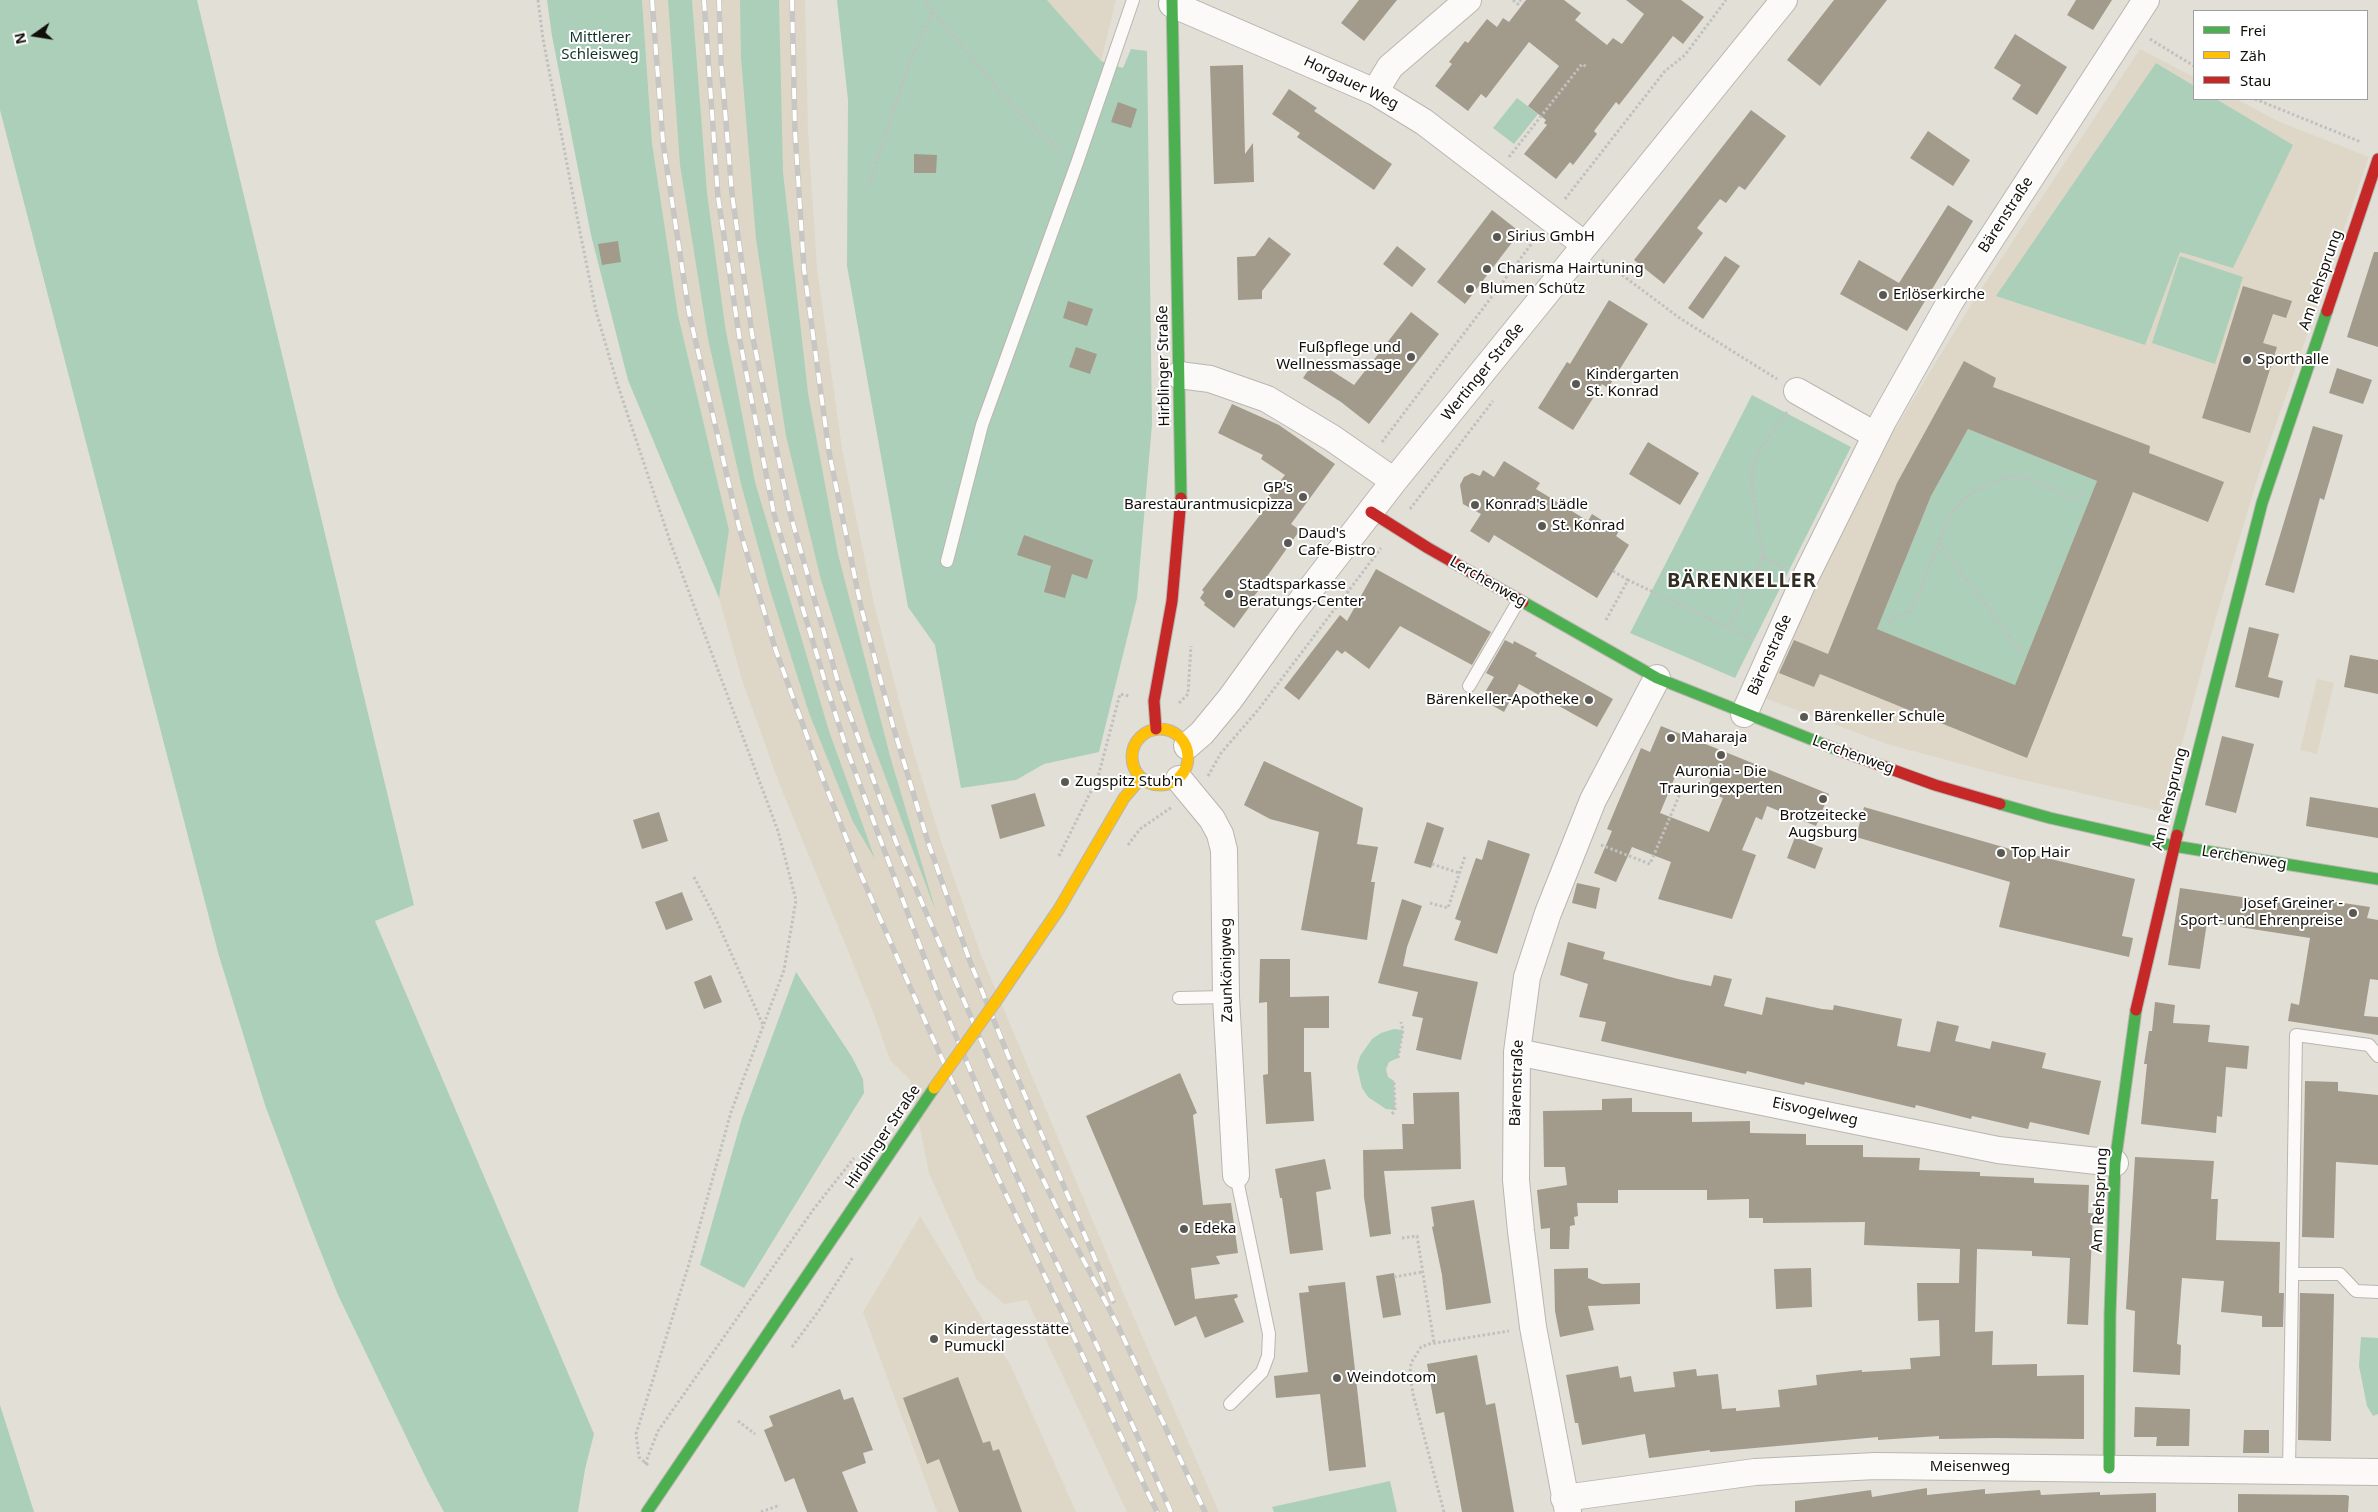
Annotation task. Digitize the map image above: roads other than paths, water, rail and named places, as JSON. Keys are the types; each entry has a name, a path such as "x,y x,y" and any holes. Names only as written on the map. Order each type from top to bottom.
{"street":[{"path":"1375,92 1390,67 1468,0"},
{"name":"Wertinger Straße","path":"1186,746 1202,734 1394,481 1783,0"},
{"name":"Bärenstraße","path":"1744,714 1805,578 1875,435 1950,302 2146,0"},
{"name":"Horgauer Weg","path":"1172,2 1375,92 1424,122 1585,245"},
{"name":"Hirblinger Straße","path":"1156,729 1154,701 1178,547 1181,501 1172,2"},
{"name":"Am Rehsprung","path":"2108,1468 2110,1315 2115,1163 2136,1007 2174,846 2262,503 2378,159"},
{"path":"1179,374 1210,379 1267,399 1332,438 1394,481"},
{"path":"1797,391 1875,435"},
{"name":"Lerchenweg","path":"1371,512 1519,600 1657,678 1744,714 1935,785 2050,818 2174,846 2378,879"},
{"name":"Bärenstraße","path":"1566,1505 1533,1327 1520,1214 1516,1154 1517,1052 1527,977 1577,835 1593,800 1657,678"},
{"path":"1156,729 1175,732 1186,746 1188,766 1185,787 1148,783 1141,778 1132,764 1134,746 1140,738 1156,729"},
{"name":"Hirblinger Straße","path":"647,1512 934,1088 996,1002 1059,909 1124,798 1141,778"},
{"name":"Zaunkönigweg","path":"1185,787 1212,819 1220,834 1224,850 1226,997 1236,1175"},
{"name":"Eisvogelweg","path":"1517,1052 1998,1150 2115,1163"},
{"name":"Meisenweg","path":"1566,1505 1755,1472 1876,1466 2378,1472"}],"lane":[{"path":"947,561 982,425 1077,163 1133,0"},
{"path":"1469,686 1519,600"},
{"path":"1179,998 1226,997"},
{"path":"2288,1470 2296,1035 2368,1045 2378,1056"},
{"path":"1230,1404 1262,1372 1268,1356 1269,1334 1236,1175"},
{"path":"2292,1274 2340,1274 2356,1291 2378,1292"}],"railway":[{"path":"652,0 663,142 689,313 739,527 775,648 816,761 858,868 918,1005 952,1081 1157,1512"},
{"path":"704,0 718,197 740,341 774,514 827,688 847,750 936,989 987,1110 1044,1237 1102,1356 1171,1512"},
{"path":"719,0 721,62 732,194 752,334 790,513 838,682 896,842 1018,1127 1063,1221 1117,1324 1205,1512"},
{"path":"792,0 795,131 804,269 829,452 861,607 893,726 928,842 969,959 1012,1065 1113,1301"}],"place":[{"name":"Sirius GmbH","path":"1497,237"},
{"name":"Charisma Hairtuning","path":"1487,269"},
{"name":"Blumen Schütz","path":"1470,289"},
{"name":"Erlöserkirche","path":"1883,295"},
{"name":"Fußpflege und Wellnessmassage","path":"1411,357"},
{"name":"Sporthalle","path":"2247,360"},
{"name":"Kindergarten St. Konrad","path":"1576,384"},
{"name":"GP's Barestaurantmusicpizza","path":"1303,497"},
{"name":"Konrad's Lädle","path":"1475,505"},
{"name":"St. Konrad","path":"1542,526"},
{"name":"Daud's Cafe-Bistro","path":"1288,543"},
{"name":"Stadtsparkasse Beratungs-Center","path":"1229,594"},
{"name":"Bärenkeller-Apotheke","path":"1589,700"},
{"name":"Bärenkeller Schule","path":"1804,717"},
{"name":"Maharaja","path":"1671,738"},
{"name":"Auronia - Die Trauringexperten","path":"1721,755"},
{"name":"Zugspitz Stub'n","path":"1065,782"},
{"name":"Brotzeitecke Augsburg","path":"1823,799"},
{"name":"Top Hair","path":"2001,853"},
{"name":"Josef Greiner - Sport- und Ehrenpreise","path":"2353,913"},
{"name":"Edeka","path":"1184,1229"},
{"name":"Kindertagesstätte Pumuckl","path":"934,1339"},
{"name":"Weindotcom","path":"1337,1378"}],"district":[{"name":"BÄRENKELLER","path":"1742,581"}],"park label":[{"name":"Mittlerer Schleisweg","path":"600,46"}]}
